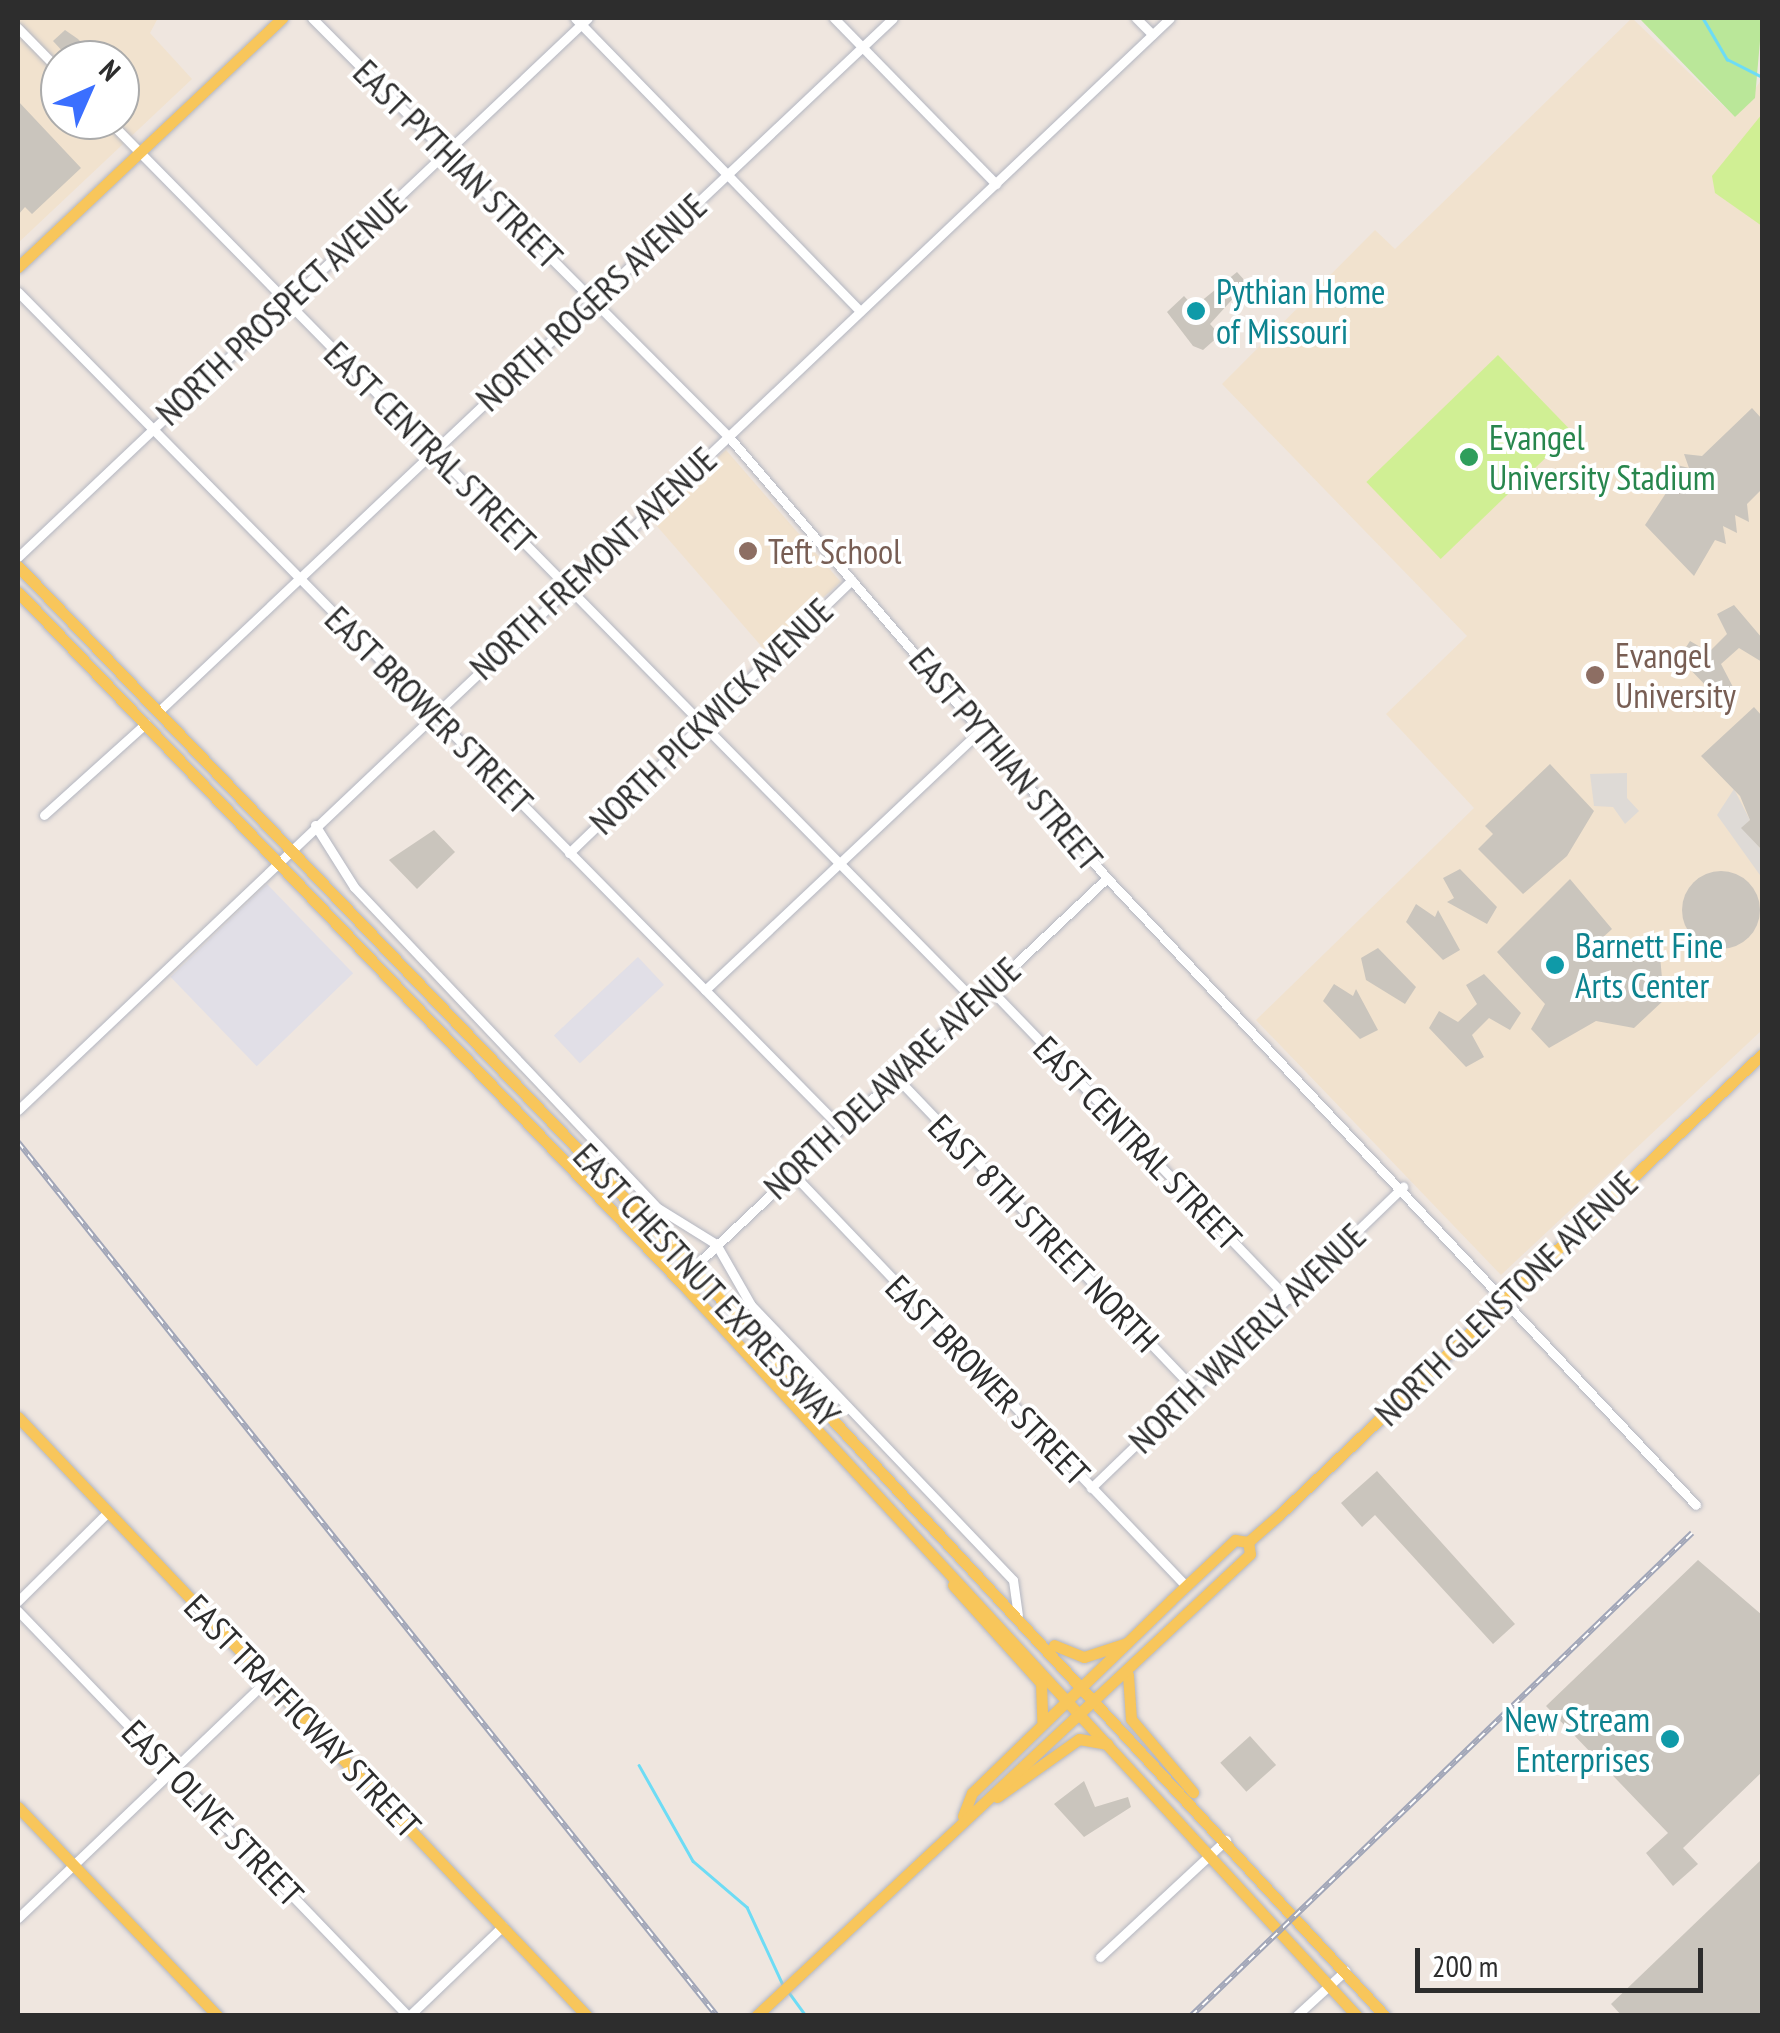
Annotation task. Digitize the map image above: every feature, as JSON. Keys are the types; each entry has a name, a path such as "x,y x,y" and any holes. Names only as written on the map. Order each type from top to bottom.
{"main road":[{"path":"18,267 282,18"},
{"name":"EAST CHESTNUT EXPRESSWAY","path":"18,566 692,1268 1084,1684 1385,2016"},
{"name":"EAST CHESTNUT EXPRESSWAY","path":"18,592 280,859 679,1280 1083,1712 1357,2016"},
{"name":"NORTH GLENSTONE AVENUE","path":"1248,1542 1762,1054"},
{"name":"EAST TRAFFICWAY STREET","path":"18,1417 587,2016"},
{"name":"NORTH GLENSTONE AVENUE","path":"962,1816 972,1792 1186,1586 1235,1540 1248,1542"},
{"name":"NORTH GLENSTONE AVENUE","path":"756,2016 962,1816 986,1803 1250,1554 1248,1542"},
{"path":"926,1545 1041,1683 1048,1708 1035,1732"},
{"path":"1034,1631 1073,1656 1127,1643"},
{"path":"1133,1666 1123,1688 1132,1719 1227,1840"},
{"path":"986,1803 1079,1739 1116,1749"},
{"path":"18,1806 218,2016"}],"street":[{"name":"EAST PYTHIAN STREET","path":"312,18 728,436 1106,878 1507,1296 1696,1505"},
{"path":"834,18 996,184"},
{"name":"NORTH ROGERS AVENUE","path":"158,711 893,18"},
{"path":"1136,18 1152,34"},
{"name":"NORTH FREMONT AVENUE","path":"18,1110 433,712 1170,18"},
{"name":"NORTH PROSPECT AVENUE","path":"18,556 581,20"},
{"path":"581,20 860,311"},
{"path":"18,28 40,51"},
{"name":"EAST CENTRAL STREET","path":"128,140 701,727 973,999"},
{"name":"EAST BROWER STREET","path":"18,292 840,1127"},
{"name":"NORTH PICKWICK AVENUE","path":"569,852 852,580"},
{"path":"44,815 146,723"},
{"path":"704,990 982,729"},
{"path":"315,825 354,887 658,1208 716,1244 751,1305 1013,1580 1018,1615"},
{"name":"NORTH DELAWARE AVENUE","path":"679,1280 973,999 1106,878"},
{"name":"EAST CENTRAL STREET","path":"988,987 1288,1299"},
{"name":"EAST 8TH STREET NORTH","path":"895,1076 1194,1389"},
{"name":"EAST BROWER STREET","path":"792,1174 1186,1586"},
{"name":"NORTH WAVERLY AVENUE","path":"1090,1488 1404,1187"},
{"path":"18,1601 108,1512"},
{"name":"EAST OLIVE STREET","path":"18,1611 409,2016"},
{"path":"18,1918 268,1679"},
{"path":"1100,1957 1227,1840"},
{"path":"409,2016 503,1926"},
{"path":"1296,2016 1345,1971"}],"shaded area":[{"path":"18,18 158,18 150,33 192,79 140,128 140,40 40,40 40,140 127,140 18,243"},
{"name":"Evangel University","path":"1632,18 1735,117 1762,79 1762,1030 1501,1275 1256,1020 1474,808 1386,714 1467,636 1222,384 1375,230 1395,249"},
{"name":"Teft School","path":"726,450 841,582 764,649 649,517"},
{"path":"1627,773 1627,798 1639,811 1625,824 1613,807 1594,806 1590,774"},
{"path":"1734,789 1750,820 1742,828 1762,850 1762,878 1717,815"},
{"path":"267,884 353,973 257,1066 171,977"},
{"path":"638,957 664,985 580,1063 554,1035"}],"green space":[{"path":"1639,18 1762,18 1755,98 1735,117"},
{"path":"1762,114 1762,226 1715,193 1712,176"},
{"name":"Evangel University Stadium","path":"1498,355 1572,432 1441,559 1366,482"}],"building":[{"path":"65,30 79,40 54,40"},
{"path":"18,101 40,124 40,140 55,140 81,168 32,214 25,207 18,215"},
{"name":"Pythian Home of Missouri","path":"1237,272 1247,283 1210,324 1220,335 1203,350 1193,346 1167,312 1184,296 1194,307"},
{"path":"1752,408 1762,419 1762,489 1747,504 1749,522 1735,515 1737,533 1723,526 1726,544 1715,540 1694,576 1645,525 1666,493 1660,476 1677,478 1673,464 1689,468 1684,454 1702,456"},
{"path":"1734,605 1762,638 1762,662 1739,648 1721,664 1733,687 1716,696 1679,658 1690,641 1709,652 1727,634 1717,614"},
{"path":"1754,707 1762,716 1762,850 1741,828 1750,820 1740,796 1701,756"},
{"path":"1550,764 1594,811 1567,856 1523,894 1478,849 1493,834 1485,826"},
{"path":"434,830 455,852 417,889 389,860"},
{"path":"1460,869 1497,907 1487,924 1447,902 1454,898 1443,878"},
{"path":"1721,871 1736,874 1748,883 1757,895 1757,925 1748,937 1736,946 1721,949 1706,946 1694,937 1685,925 1682,910 1685,895 1694,883 1706,874"},
{"name":"Barnett Fine Arts Center","path":"1570,879 1612,929 1600,940 1613,954 1660,956 1664,1000 1634,1028 1596,1021 1549,1048 1531,1029 1545,1004 1497,952"},
{"path":"1416,904 1435,917 1438,910 1460,950 1443,960 1406,922"},
{"path":"1378,948 1416,987 1405,1004 1366,980 1361,958"},
{"path":"1484,974 1521,1013 1510,1030 1489,1018 1472,1035 1484,1057 1466,1067 1429,1028 1439,1011 1458,1022 1477,1004 1466,985"},
{"path":"1334,984 1353,996 1356,989 1378,1030 1360,1039 1323,1001"},
{"path":"1377,1471 1515,1624 1493,1644 1375,1515 1362,1527 1341,1503"},
{"name":"New Stream Enterprises","path":"1698,1560 1762,1615 1762,1772 1683,1848 1698,1864 1673,1886 1646,1853 1668,1833 1546,1706"},
{"path":"1250,1736 1276,1765 1246,1792 1220,1763"},
{"path":"1084,1781 1095,1807 1128,1797 1131,1807 1084,1837 1054,1804"},
{"path":"1762,1859 1762,2016 1622,2016 1611,2004"}],"waterway":[{"path":"1703,18 1727,59 1762,77"},
{"path":"639,1765 693,1861 747,1907 783,1985"},
{"path":"788,1991 806,2016"}],"railway":[{"path":"18,1142 717,2016"},
{"path":"1191,2016 1692,1533"}],"place":[{"name":"Pythian Home of Missouri","path":"1196,311"},
{"name":"Evangel University Stadium","path":"1469,457"},
{"name":"Teft School","path":"748,551"},
{"name":"Evangel University","path":"1595,675"},
{"name":"Barnett Fine Arts Center","path":"1555,965"},
{"name":"New Stream Enterprises","path":"1670,1739"}]}
